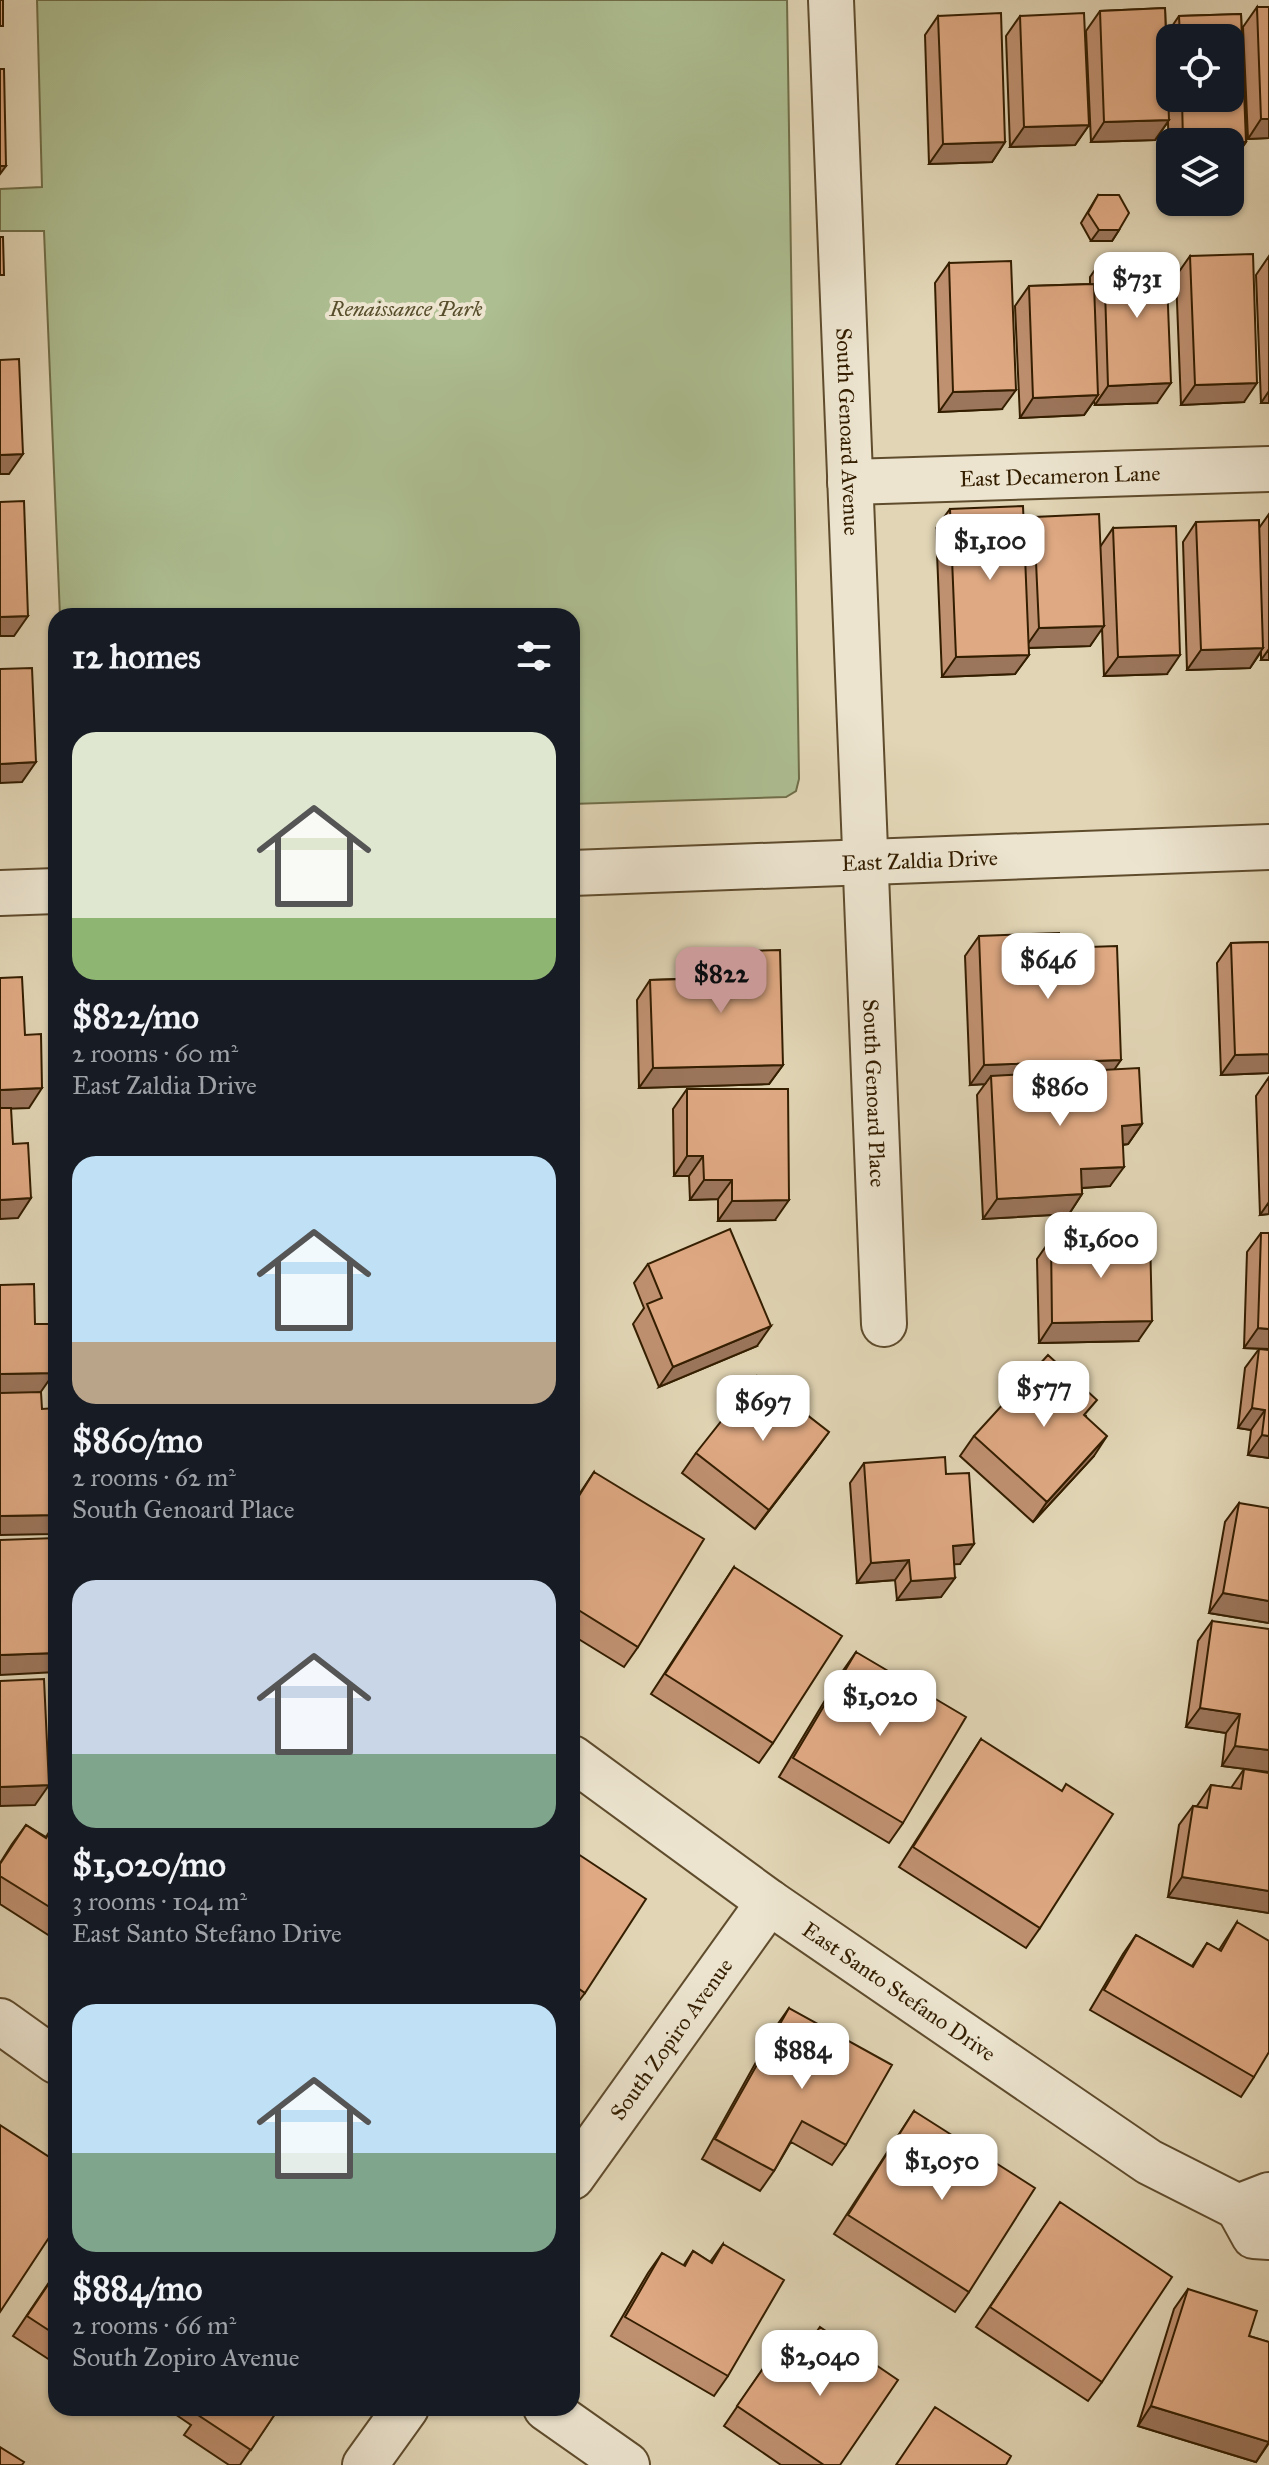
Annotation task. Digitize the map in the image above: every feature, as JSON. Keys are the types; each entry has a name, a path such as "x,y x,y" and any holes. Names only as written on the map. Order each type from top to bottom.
{"street":[{"name":"South Genoard Avenue","path":"831,0 865,862"},
{"name":"East Decameron Lane","path":"850,482 1269,469"},
{"name":"East Zaldia Drive","path":"580,873 1269,847"},
{"name":"South Genoard Place","path":"865,862 884,1324"},
{"path":"0,893 48,891"},
{"name":"East Santo Stefano Drive","path":"580,1764 769,1902 1149,2162 1253,2201 1254,2236 1269,2237"},
{"name":"South Zopiro Avenue","path":"580,2166 769,1902"},
{"path":"0,2021 48,2055"},
{"path":"365,2465 400,2416"},
{"path":"557,2416 627,2465"}],"green space":[{"name":"Renaissance Park","path":"37,0 787,0 799,779 796,791 786,797 580,804 580,608 60,608 44,231 0,231 0,189 42,187"}],"building":[{"path":"0,0 3,0 3,26 0,26"},
{"path":"1257,7 1269,7 1269,119 1261,119"},
{"path":"1165,8 1166,24 1156,24 1156,112 1169,112 1169,120 1104,122 1100,11"},
{"path":"1001,13 1005,142 943,144 938,16"},
{"path":"1084,13 1089,125 1024,127 1020,16"},
{"path":"1241,14 1241,24 1179,24 1179,16"},
{"path":"0,69 4,69 6,166 0,166"},
{"path":"1244,91 1246,142 1244,128 1183,128 1182,112 1244,112"},
{"path":"1098,195 1119,195 1129,213 1119,230 1099,230 1088,213"},
{"path":"0,237 3,237 4,275 0,275"},
{"path":"1253,254 1257,383 1195,385 1190,256"},
{"path":"1166,255 1171,383 1108,386 1104,257"},
{"path":"1011,261 1016,390 953,392 949,263"},
{"path":"1094,284 1098,395 1033,398 1029,286"},
{"path":"19,359 23,454 0,455 0,360"},
{"path":"24,501 28,616 0,617 0,502"},
{"path":"1023,506 1029,655 956,657 950,509"},
{"path":"1099,514 1104,626 1039,628 1034,517"},
{"path":"1259,520 1263,648 1201,650 1196,522"},
{"path":"1176,526 1180,655 1118,657 1113,528"},
{"path":"32,668 36,762 0,764 0,669"},
{"path":"1059,933 1059,948 1117,946 1121,1060 984,1065 979,936"},
{"path":"1269,942 1269,1054 1235,1055 1231,943"},
{"path":"780,950 783,1065 653,1068 650,980 719,978 719,952"},
{"path":"22,977 25,1035 41,1034 42,1088 0,1090 0,978"},
{"path":"1139,1068 1142,1124 1122,1126 1124,1167 1081,1169 1082,1194 997,1199 991,1076"},
{"path":"687,1089 788,1089 789,1200 732,1201 732,1180 704,1180 703,1156 687,1156"},
{"path":"0,1108 11,1108 13,1144 28,1143 31,1198 0,1200"},
{"path":"730,1229 771,1326 673,1367 647,1304 662,1298 648,1264"},
{"path":"1261,1233 1269,1233 1269,1329 1258,1328"},
{"path":"1150,1237 1152,1321 1052,1323 1051,1239"},
{"path":"34,1284 35,1324 48,1324 48,1373 0,1374 0,1285"},
{"path":"1259,1349 1269,1350 1269,1436 1262,1435 1265,1410 1252,1408"},
{"path":"1048,1355 1097,1400 1084,1415 1107,1436 1047,1502 974,1436"},
{"path":"757,1376 829,1432 769,1510 696,1453"},
{"path":"41,1392 42,1409 48,1409 48,1515 0,1516 0,1393"},
{"path":"945,1457 946,1474 969,1473 974,1544 953,1546 955,1578 911,1581 909,1560 871,1563 864,1463"},
{"path":"594,1472 704,1539 638,1647 580,1611 580,1494"},
{"path":"1239,1503 1269,1508 1269,1601 1223,1593"},
{"path":"48,1538 48,1653 0,1655 0,1540"},
{"path":"734,1567 842,1636 773,1743 665,1674"},
{"path":"1212,1621 1269,1629 1269,1750 1235,1746 1240,1714 1200,1708"},
{"path":"856,1652 966,1717 903,1823 793,1758"},
{"path":"44,1679 48,1785 0,1787 0,1681"},
{"path":"981,1739 1062,1791 1066,1784 1113,1814 1040,1928 913,1847"},
{"path":"1244,1769 1269,1773 1269,1891 1182,1877 1193,1806 1207,1808 1211,1785 1241,1789"},
{"path":"26,1825 46,1838 48,1835 48,1906 0,1876 0,1864"},
{"path":"580,1855 646,1899 585,1993 580,1990"},
{"path":"1237,1922 1269,1941 1269,2052 1254,2077 1104,1990 1136,1935 1193,1967 1207,1943 1221,1951"},
{"path":"789,2008 892,2065 846,2145 802,2121 774,2171 715,2139"},
{"path":"914,2111 1035,2188 969,2292 848,2215"},
{"path":"0,2125 48,2156 48,2239 0,2312"},
{"path":"1060,2202 1172,2277 1102,2382 990,2307"},
{"path":"723,2244 784,2280 728,2376 625,2317 662,2253 685,2266 693,2251 712,2263"},
{"path":"48,2285 48,2330 27,2316"},
{"path":"1188,2289 1257,2311 1249,2336 1269,2342 1269,2442 1151,2406"},
{"path":"820,2327 898,2380 840,2465 824,2465 737,2406 773,2354 792,2367"},
{"path":"935,2407 1011,2456 1006,2465 896,2465"},
{"path":"200,2416 274,2416 251,2450"},
{"path":"0,2447 24,2462 22,2465 0,2465"}]}
